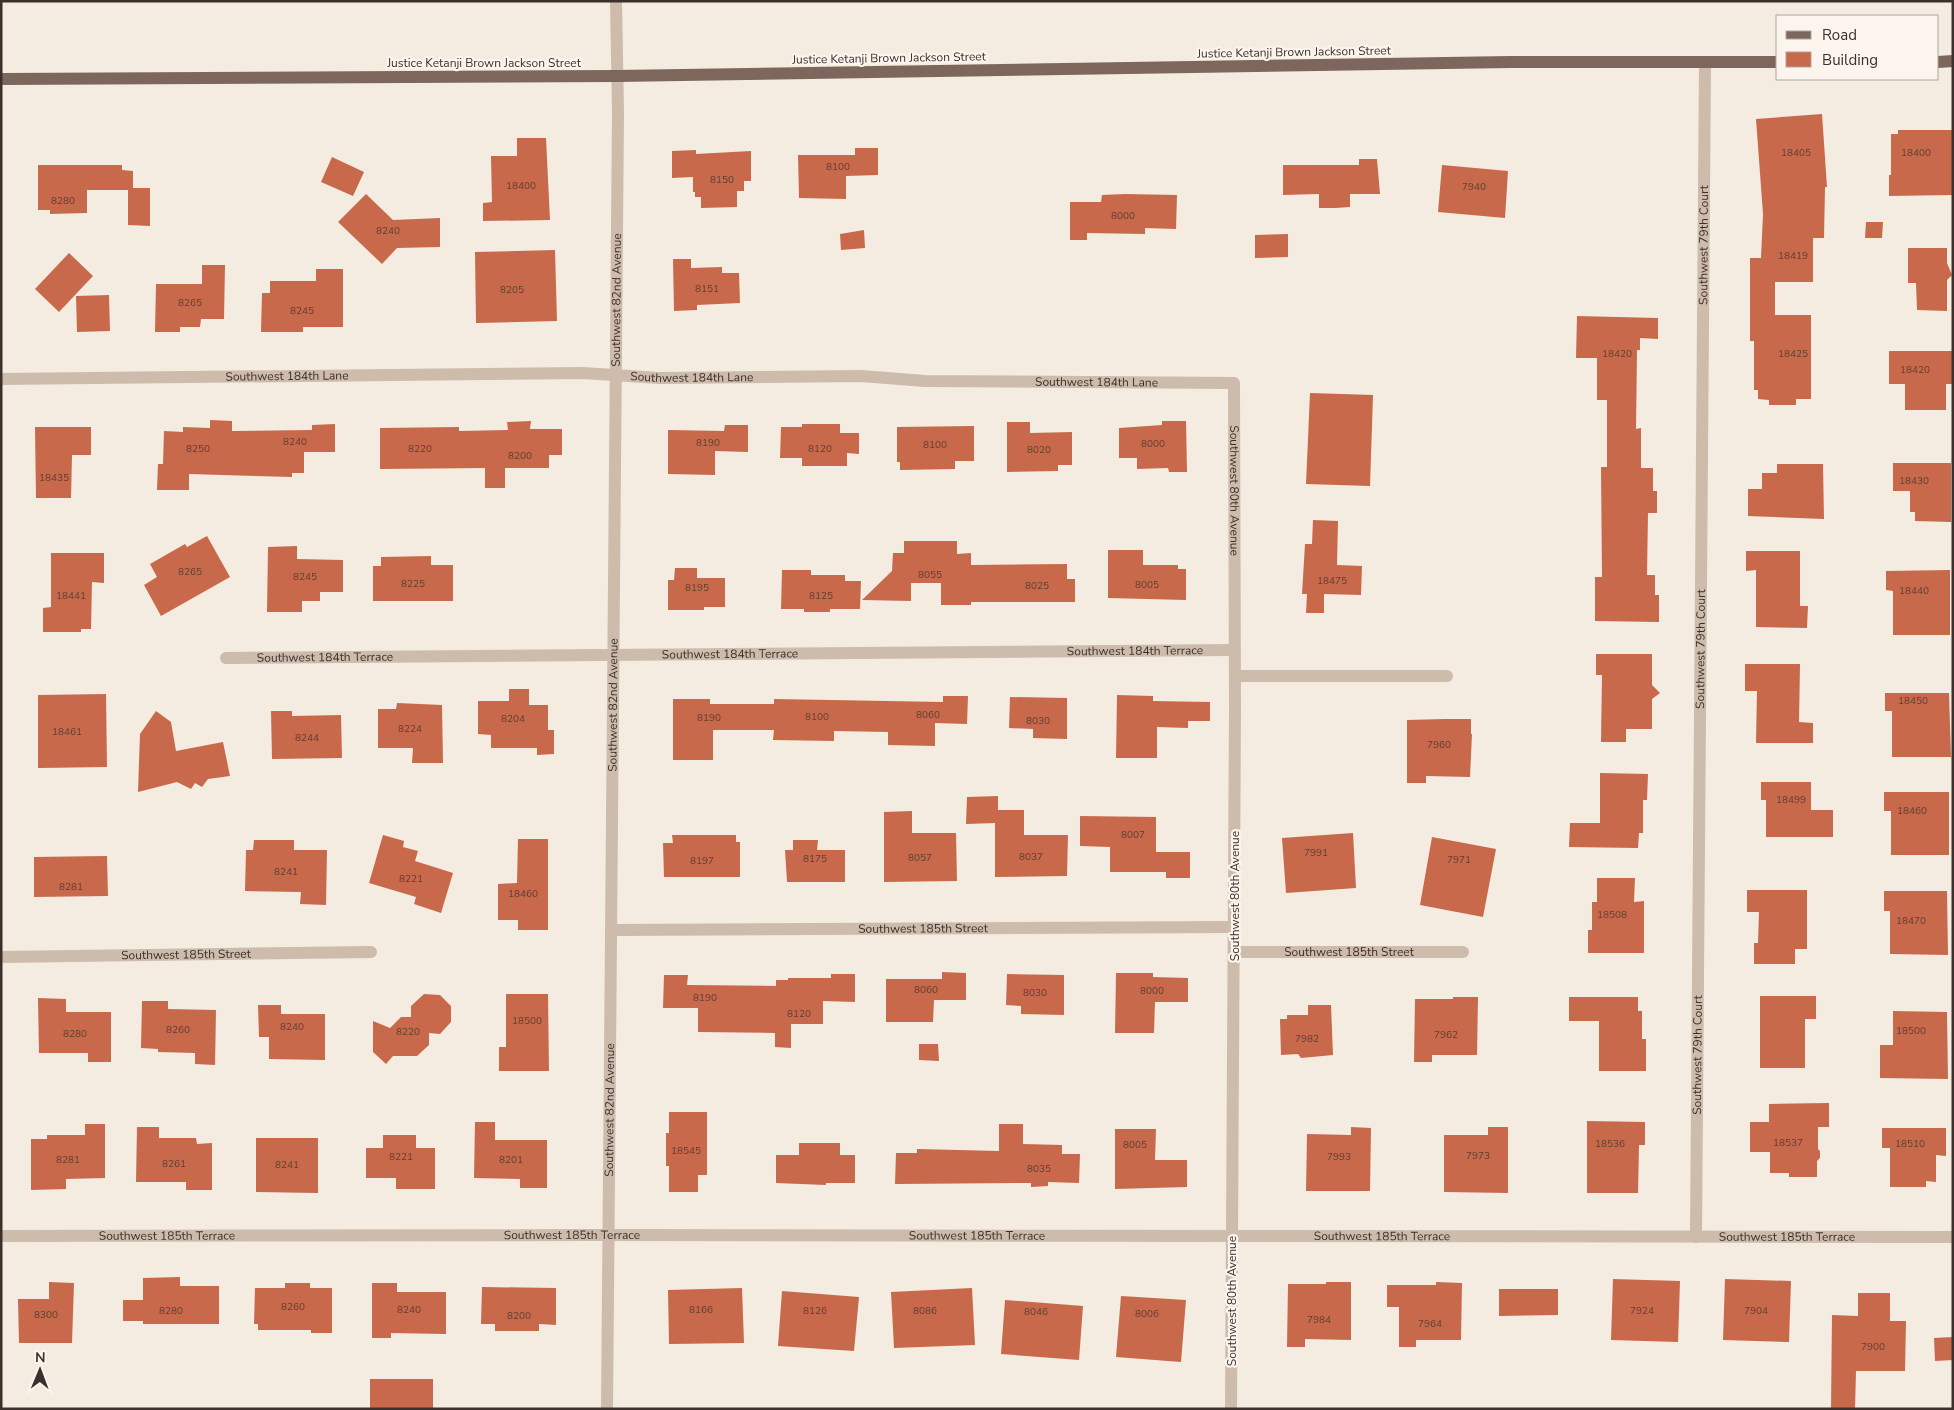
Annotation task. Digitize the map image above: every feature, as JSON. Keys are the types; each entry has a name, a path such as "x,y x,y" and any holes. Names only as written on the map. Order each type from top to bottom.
{"main road":[{"name":"Justice Ketanji Brown Jackson Street","path":"1,80 617,76 1510,62 1776,62"},
{"path":"1939,62 1953,62"}],"street":[{"name":"Southwest 82nd Avenue","path":"607,1409 616,374 616,1"},
{"name":"Southwest 79th Court","path":"1696,1237 1705,63"},
{"name":"Southwest 184th Lane","path":"1,379 573,373 659,378 862,376 924,382 1234,382"},
{"name":"Southwest 80th Avenue","path":"1231,1409 1235,927 1234,382"},
{"name":"Southwest 184th Terrace","path":"226,658 1234,650"},
{"path":"1235,676 1447,676"},
{"name":"Southwest 185th Street","path":"612,930 1235,927"},
{"name":"Southwest 185th Street","path":"1,957 371,952"},
{"name":"Southwest 185th Street","path":"1234,952 1463,952"},
{"name":"Southwest 185th Terrace","path":"1,1236 1953,1237"}],"building":[{"path":"1822,114 1827,187 1825,187 1824,238 1813,238 1813,282 1775,282 1775,315 1811,315 1811,399 1796,399 1796,405 1769,405 1769,400 1758,399 1758,390 1754,390 1754,341 1750,341 1750,258 1761,258 1763,214 1756,119"},
{"path":"1898,130 1953,130 1953,195 1889,196 1891,134 1898,134"},
{"path":"517,138 546,138 550,220 483,221 483,203 492,202 491,156 517,156"},
{"path":"855,148 878,148 878,175 846,176 846,199 799,198 798,155 855,155"},
{"path":"696,150 696,154 751,151 751,181 744,181 744,191 737,191 737,207 701,208 701,197 695,197 695,192 693,192 693,177 672,178 672,151"},
{"path":"332,157 364,172 353,196 321,182"},
{"path":"1359,159 1377,159 1380,194 1350,194 1350,207 1335,208 1319,208 1319,194 1283,195 1283,165 1359,165"},
{"path":"38,165 122,165 122,170 133,171 133,188 150,188 150,226 128,225 128,190 87,190 87,213 50,214 50,210 38,210"},
{"path":"1442,165 1508,171 1505,218 1438,212"},
{"path":"366,194 393,220 440,218 440,247 397,248 382,264 338,222"},
{"path":"1102,195 1177,195 1176,229 1145,228 1145,234 1087,233 1087,240 1070,240 1070,202 1101,202"},
{"path":"1866,222 1883,222 1882,238 1865,238"},
{"path":"864,230 865,248 841,250 840,234"},
{"path":"1288,234 1288,257 1255,258 1255,235"},
{"path":"1908,248 1947,248 1947,263 1952,275 1947,280 1947,311 1917,310 1916,283 1908,283"},
{"path":"555,250 557,321 476,323 475,252"},
{"path":"69,253 93,276 59,312 35,289"},
{"path":"673,259 691,259 691,268 722,267 722,273 739,273 740,303 697,305 697,310 674,311"},
{"path":"202,265 225,265 224,319 201,319 200,327 180,327 180,332 155,332 156,284 202,284"},
{"path":"316,269 343,269 343,327 303,327 303,332 261,332 262,293 270,293 270,281 316,281"},
{"path":"109,295 110,331 77,332 76,296"},
{"path":"1577,316 1658,318 1658,339 1640,338 1640,350 1637,350 1636,429 1641,428 1641,468 1653,468 1653,491 1657,491 1657,513 1648,513 1647,575 1655,575 1655,595 1659,595 1659,622 1595,621 1595,577 1602,577 1601,467 1607,467 1607,400 1597,400 1597,358 1576,358"},
{"path":"1889,351 1953,351 1953,384 1946,384 1946,410 1905,410 1905,384 1889,384"},
{"path":"1310,393 1373,395 1370,486 1306,484"},
{"path":"210,420 232,421 232,431 312,430 312,425 335,424 335,452 304,452 304,473 292,473 292,477 189,474 189,490 157,490 158,464 163,464 164,431 183,432 183,427 210,428"},
{"path":"531,421 530,429 562,429 562,455 549,455 549,468 505,468 505,488 485,488 485,468 380,469 380,428 459,427 459,431 508,430 507,422"},
{"path":"1162,421 1186,421 1187,472 1169,472 1168,468 1137,469 1137,458 1119,458 1119,428 1162,425"},
{"path":"1007,422 1030,422 1030,433 1072,432 1072,465 1058,465 1058,471 1007,472"},
{"path":"802,424 840,424 840,433 859,433 859,454 847,453 847,466 802,466 802,458 780,458 781,427 802,427"},
{"path":"725,425 748,425 748,452 715,451 715,475 668,474 668,430 724,431"},
{"path":"974,426 974,461 955,461 955,469 900,470 900,462 897,462 897,427"},
{"path":"35,427 91,427 91,455 72,455 71,498 36,498"},
{"path":"1893,463 1951,463 1951,522 1915,521 1915,512 1910,512 1910,491 1893,491"},
{"path":"1777,464 1823,464 1824,519 1748,516 1748,489 1762,489 1762,473 1777,473"},
{"path":"1313,520 1338,521 1337,565 1362,566 1361,595 1324,594 1324,613 1306,613 1307,594 1302,594 1305,544 1312,544"},
{"path":"207,536 230,577 161,616 144,585 157,577 150,564 185,544 187,547"},
{"path":"904,541 957,541 957,554 971,553 971,565 1067,564 1067,579 1075,579 1075,602 971,602 971,605 941,605 941,583 911,583 911,601 862,600 892,571 893,553 904,553"},
{"path":"297,546 297,559 343,560 343,592 320,592 320,601 302,601 302,612 267,612 268,547"},
{"path":"1108,550 1143,550 1143,565 1178,565 1178,569 1186,569 1186,600 1108,598"},
{"path":"1746,551 1800,551 1800,606 1808,606 1807,628 1756,627 1756,570 1746,571"},
{"path":"51,553 104,553 104,583 92,582 91,629 81,629 81,632 43,632 43,608 51,607"},
{"path":"431,556 431,565 453,565 453,601 373,601 373,566 381,566 381,557"},
{"path":"675,568 697,568 697,578 725,578 725,607 704,607 704,610 668,610 668,580 674,580"},
{"path":"782,570 811,570 811,575 845,575 845,581 861,581 860,609 830,609 830,612 804,612 804,609 781,609"},
{"path":"1950,570 1950,635 1893,635 1893,591 1886,590 1886,571"},
{"path":"1596,654 1652,654 1652,685 1660,693 1652,699 1652,729 1626,729 1626,742 1601,742 1602,675 1596,675"},
{"path":"1745,664 1800,664 1799,722 1813,723 1813,743 1756,743 1757,691 1745,691"},
{"path":"509,689 529,689 529,705 548,705 548,730 554,730 554,754 537,755 537,748 491,748 491,735 478,734 478,701 509,701"},
{"path":"1885,693 1949,693 1951,757 1892,757 1892,711 1885,711"},
{"path":"106,694 107,767 38,768 38,695"},
{"path":"1117,695 1153,696 1153,701 1210,702 1210,721 1188,721 1188,728 1157,727 1157,758 1116,758"},
{"path":"943,696 968,696 967,724 935,723 935,746 888,745 888,732 834,731 834,741 773,740 774,730 713,730 713,760 673,760 673,699 710,699 710,704 774,704 774,699 943,702"},
{"path":"1010,697 1067,698 1067,739 1033,738 1033,729 1009,728"},
{"path":"397,703 442,705 443,763 412,763 413,748 378,748 378,709 396,709"},
{"path":"156,711 171,722 176,751 223,742 230,776 208,779 202,787 195,783 191,789 177,782 138,792 140,734"},
{"path":"271,711 292,711 292,716 341,715 342,758 272,759"},
{"path":"1471,719 1470,777 1426,776 1426,783 1407,783 1407,720"},
{"path":"1600,773 1648,774 1647,800 1643,800 1643,833 1639,833 1638,848 1569,847 1570,823 1600,823"},
{"path":"1761,782 1811,782 1811,810 1833,810 1833,837 1766,837 1766,800 1761,800"},
{"path":"1884,792 1949,792 1949,855 1891,855 1891,811 1884,811"},
{"path":"998,796 998,810 1024,810 1024,835 1068,835 1067,876 995,877 995,823 966,824 967,797"},
{"path":"912,811 912,833 956,833 957,881 884,882 884,812"},
{"path":"1080,816 1156,817 1156,852 1190,852 1190,878 1166,878 1166,872 1110,872 1110,847 1080,846"},
{"path":"1353,833 1356,888 1286,893 1282,838"},
{"path":"383,835 404,841 403,847 418,851 415,861 453,873 441,913 414,904 416,897 369,883"},
{"path":"672,835 736,835 736,842 740,842 740,877 664,877 663,843 673,843"},
{"path":"1432,837 1496,849 1483,917 1420,905"},
{"path":"518,839 548,839 548,930 518,930 518,920 498,920 498,884 517,883"},
{"path":"254,840 294,840 294,850 327,850 326,905 300,904 301,892 245,891 246,850 253,850"},
{"path":"793,840 818,840 817,850 845,850 845,882 787,882 785,850 793,850"},
{"path":"107,856 108,896 34,897 34,857"},
{"path":"1597,878 1635,878 1634,902 1644,901 1644,953 1588,953 1588,930 1592,930 1592,902 1597,902"},
{"path":"1747,890 1807,890 1807,949 1795,949 1795,964 1754,964 1754,943 1758,943 1759,912 1747,912"},
{"path":"1884,891 1947,891 1948,955 1890,954 1890,911 1884,911"},
{"path":"942,972 966,973 966,1000 934,1000 933,1022 886,1022 886,979 942,979"},
{"path":"1116,973 1153,973 1153,977 1188,978 1188,1002 1155,1002 1154,1033 1115,1033"},
{"path":"831,974 855,974 855,1002 823,1001 823,1024 791,1024 791,1048 775,1047 775,1033 698,1032 698,1008 663,1008 664,975 688,975 687,985 776,986 776,980 788,980 788,978 831,978"},
{"path":"1007,974 1064,975 1064,1015 1021,1014 1021,1006 1006,1005"},
{"path":"424,994 440,995 451,1006 451,1022 440,1034 429,1033 429,1045 417,1056 393,1056 386,1064 373,1052 373,1021 390,1028 401,1017 411,1017 411,1006"},
{"path":"506,994 548,994 549,1071 499,1071 499,1047 506,1047"},
{"path":"1760,996 1816,996 1816,1019 1805,1019 1805,1068 1760,1068"},
{"path":"1453,997 1478,997 1477,1055 1432,1055 1432,1062 1414,1062 1415,999 1453,999"},
{"path":"1569,997 1638,997 1638,1011 1642,1011 1642,1039 1646,1039 1646,1071 1599,1071 1599,1021 1569,1021"},
{"path":"38,998 66,999 66,1012 111,1012 111,1062 88,1062 88,1053 39,1053"},
{"path":"142,1001 168,1001 168,1009 216,1010 215,1065 195,1064 195,1053 158,1052 158,1049 141,1048"},
{"path":"258,1005 281,1005 281,1014 325,1014 325,1060 269,1059 269,1037 259,1037"},
{"path":"1308,1005 1331,1005 1333,1055 1301,1058 1298,1054 1281,1055 1280,1019 1287,1019 1287,1015 1308,1015"},
{"path":"1893,1011 1947,1012 1948,1079 1880,1078 1880,1045 1893,1045"},
{"path":"919,1044 938,1044 939,1061 919,1060"},
{"path":"1829,1103 1829,1127 1818,1127 1820,1158 1817,1161 1817,1177 1789,1177 1789,1173 1770,1173 1770,1152 1750,1152 1750,1122 1769,1122 1769,1104"},
{"path":"669,1112 707,1112 707,1175 698,1175 698,1192 669,1192 669,1166 666,1166 666,1133 669,1133"},
{"path":"1587,1121 1645,1122 1645,1145 1639,1145 1638,1193 1587,1193"},
{"path":"475,1122 495,1122 495,1140 547,1140 547,1188 520,1188 520,1179 474,1178"},
{"path":"85,1124 105,1124 105,1178 66,1179 66,1189 31,1190 31,1139 47,1139 47,1135 85,1135"},
{"path":"999,1124 1023,1124 1023,1144 1062,1145 1062,1154 1080,1154 1079,1183 1048,1182 1048,1186 1031,1187 1031,1183 895,1184 896,1153 917,1153 917,1149 999,1151"},
{"path":"137,1127 159,1127 159,1138 196,1138 197,1144 212,1143 212,1190 186,1190 186,1182 136,1182"},
{"path":"1351,1127 1371,1128 1370,1191 1306,1191 1307,1134 1351,1135"},
{"path":"1488,1127 1508,1127 1508,1193 1444,1192 1444,1135 1488,1135"},
{"path":"1882,1128 1946,1128 1946,1156 1936,1155 1936,1182 1926,1181 1926,1187 1890,1187 1890,1148 1882,1148"},
{"path":"1115,1129 1156,1129 1155,1160 1187,1160 1187,1187 1115,1189"},
{"path":"383,1135 416,1135 416,1148 435,1148 435,1189 396,1189 396,1178 366,1178 366,1148 383,1148"},
{"path":"256,1138 318,1138 318,1193 256,1192"},
{"path":"799,1143 840,1143 840,1155 855,1155 855,1183 826,1183 826,1185 776,1183 776,1155 799,1155"},
{"path":"180,1277 180,1286 219,1286 219,1324 143,1324 143,1321 123,1321 123,1300 143,1300 143,1278"},
{"path":"1613,1279 1680,1281 1678,1342 1611,1340"},
{"path":"1725,1279 1791,1281 1789,1342 1723,1340"},
{"path":"49,1282 74,1283 72,1343 19,1343 18,1299 49,1299"},
{"path":"1326,1282 1351,1282 1351,1340 1305,1339 1305,1347 1287,1347 1288,1284 1326,1284"},
{"path":"1436,1282 1462,1283 1461,1340 1416,1340 1416,1347 1399,1347 1399,1307 1387,1307 1387,1285 1436,1285"},
{"path":"285,1283 310,1283 310,1288 332,1288 332,1333 311,1333 311,1330 258,1330 258,1324 254,1324 255,1288 285,1288"},
{"path":"372,1283 397,1283 397,1292 446,1292 446,1334 391,1333 391,1338 372,1338"},
{"path":"482,1287 556,1288 556,1325 539,1324 539,1331 495,1331 495,1324 481,1324"},
{"path":"742,1288 744,1343 669,1344 668,1290"},
{"path":"972,1288 975,1345 894,1348 891,1292"},
{"path":"1499,1289 1558,1289 1558,1315 1499,1316"},
{"path":"782,1291 859,1297 854,1351 778,1346"},
{"path":"1858,1293 1890,1293 1890,1321 1906,1321 1905,1371 1856,1371 1855,1409 1831,1409 1832,1315 1858,1316"},
{"path":"1121,1296 1186,1300 1181,1362 1116,1357"},
{"path":"1005,1300 1083,1306 1079,1360 1001,1354"},
{"path":"1953,1337 1953,1360 1935,1361 1934,1338"},
{"path":"370,1379 433,1379 433,1409 370,1408"}]}
